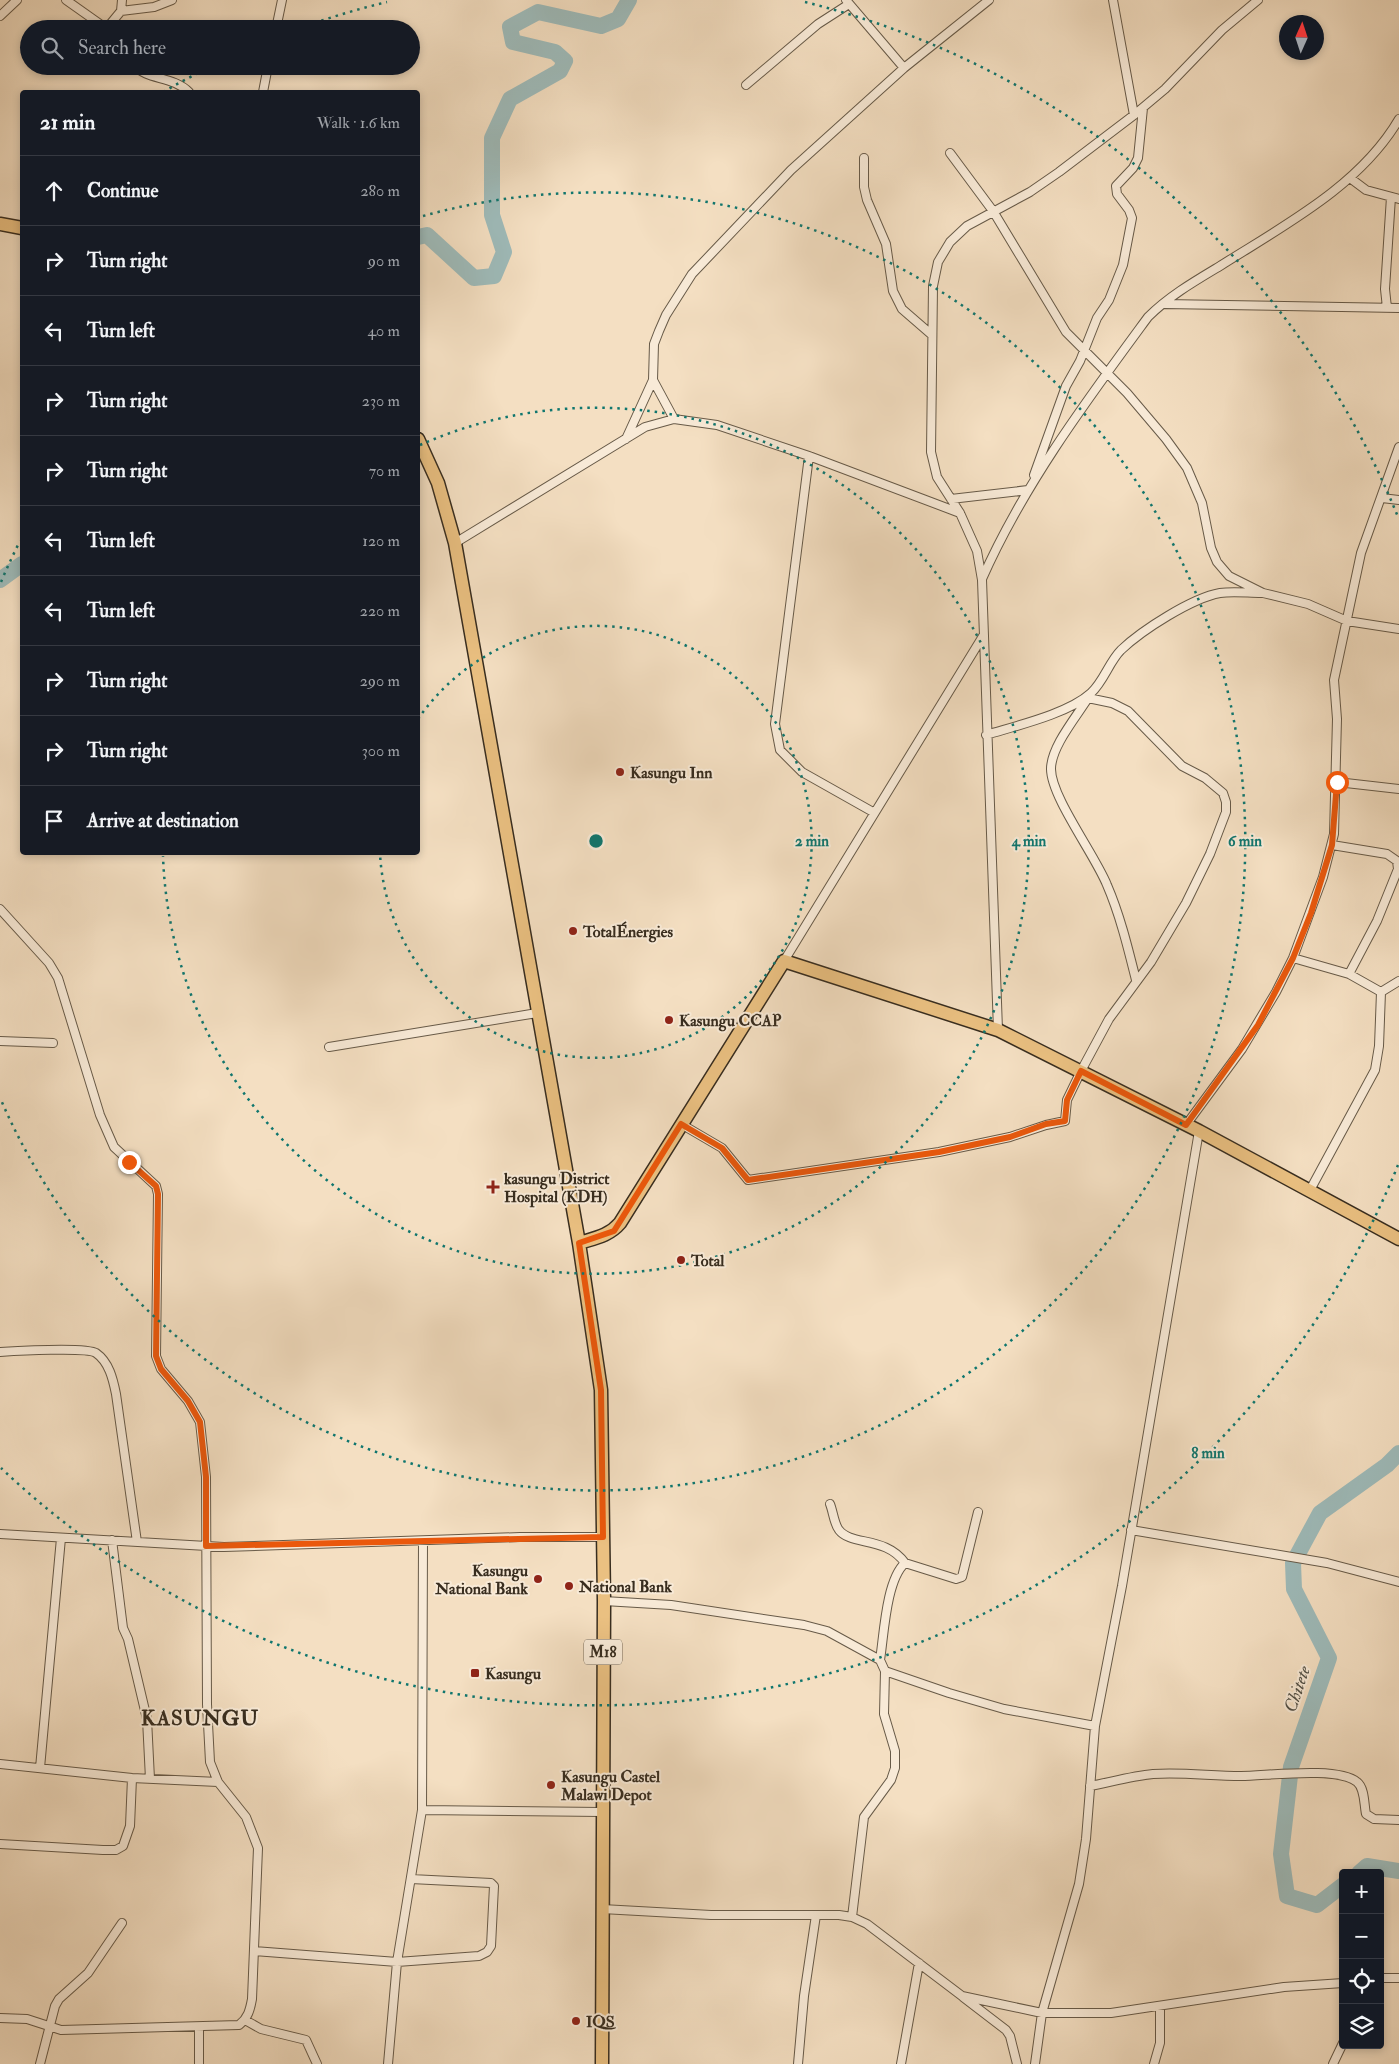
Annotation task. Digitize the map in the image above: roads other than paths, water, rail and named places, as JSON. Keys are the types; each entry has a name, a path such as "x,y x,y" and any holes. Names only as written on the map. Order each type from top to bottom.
{"main road":[{"path":"0,224 20,228"},
{"path":"420,443 438,483 455,543 579,1243 614,1231 784,961 998,1030 1199,1131 1399,1239"},
{"name":"M18","path":"579,1243 601,1390 604,1601 602,2064"}],"street":[{"path":"0,16 17,0"},
{"path":"66,0 95,20"},
{"path":"114,20 121,11 122,0"},
{"path":"121,11 154,7 172,0"},
{"path":"278,20 282,0"},
{"path":"626,440 653,380 654,344 659,331 666,315 692,274 791,170 904,68 989,0"},
{"path":"1113,0 1134,115"},
{"path":"998,1030 986,735 982,580 978,551 960,513 937,477 931,452 934,278 941,254 958,234 993,211 1045,182 1143,108 1222,30 1258,0"},
{"path":"746,85 818,24 848,2 904,68"},
{"path":"153,75 170,80 186,90"},
{"path":"263,90 266,75"},
{"path":"1030,487 1054,415 1098,318 1109,300 1123,265 1132,218 1129,210 1117,194 1116,186 1133,168 1138,158 1143,108"},
{"path":"982,580 1006,529 1030,487 1148,317 1187,286 1274,232 1350,178 1384,140 1399,119"},
{"path":"950,153 993,211 1056,318 1083,351 1108,373 1166,439 1187,468 1202,503 1211,548 1217,562 1229,576 1263,593 1308,604 1346,621 1399,629"},
{"path":"864,158 864,187 867,200 886,244 893,291 902,309 932,335"},
{"path":"1350,178 1366,190 1395,198 1385,289 1388,308"},
{"path":"1164,304 1399,308"},
{"path":"653,380 674,419"},
{"path":"455,543 645,427 674,419 718,425 809,456 960,513"},
{"path":"1186,1125 1258,1025 1293,958 1311,913 1332,845 1337,782 1337,719 1334,680 1361,553 1399,447"},
{"path":"809,456 775,724 780,750 802,772 873,812"},
{"path":"951,499 1030,487"},
{"path":"1382,498 1399,500"},
{"path":"1136,980 1124,932 1107,885 1057,794 1051,769 1057,747 1121,650 1160,622 1192,603 1220,593 1263,593"},
{"path":"784,961 873,812 983,635"},
{"path":"681,1124 722,1148 748,1180 939,1152 1010,1137 1046,1124 1065,1121 1067,1100 1109,1019 1151,962 1186,903 1210,854 1226,812 1226,802 1223,793 1206,778 1182,766 1128,711 1112,703 1090,696 1038,720 986,735"},
{"path":"1337,782 1399,789"},
{"path":"1332,845 1387,854 1397,862 1398,868 1377,921 1349,974"},
{"path":"0,909 49,963 58,978 100,1115 114,1147 156,1186 158,1194 156,1356 161,1369 188,1401 200,1422 206,1477 207,1704 210,1762 218,1782 246,1817 258,1848 252,1999 246,2020 232,2027 67,2030 27,2019 0,2018"},
{"path":"1293,958 1349,974 1380,992"},
{"path":"1380,992 1399,981"},
{"path":"1309,1192 1374,1070 1379,1046 1380,992"},
{"path":"330,1047 538,1013"},
{"path":"0,1041 53,1043"},
{"path":"1035,2064 1042,2012 1079,1884 1086,1839 1095,1726 1131,1530 1199,1131"},
{"path":"0,1352 90,1350 103,1359 116,1394 137,1542"},
{"path":"830,1504 839,1530 848,1536 889,1548 898,1554 905,1563 956,1579 962,1577 978,1512"},
{"path":"1131,1530 1219,1543 1327,1564 1399,1582"},
{"path":"0,1534 206,1546 603,1537"},
{"path":"40,1768 61,1538"},
{"path":"112,1540 123,1628 128,1638 147,1719 150,1779"},
{"path":"388,2064 398,1962 422,1810 423,1541"},
{"path":"852,1917 864,1817 891,1780 895,1768 895,1751 884,1714 885,1671 880,1660 887,1608 898,1569 905,1563"},
{"path":"604,1601 671,1606 804,1625 827,1631 880,1660"},
{"path":"885,1671 949,1693 1004,1708 1095,1726"},
{"path":"0,1764 132,1778 218,1782"},
{"path":"1090,1786 1151,1774 1177,1773 1240,1776 1320,1773 1344,1776 1357,1782 1362,1789 1366,1814 1374,1819 1399,1820"},
{"path":"0,1844 116,1850 123,1846 130,1826 132,1778"},
{"path":"422,1810 602,1812"},
{"path":"254,1951 398,1962 480,1956 487,1952 490,1946 494,1886 491,1883 411,1878"},
{"path":"602,1909 711,1915 852,1917 880,1933 1006,2030 1010,2036 1017,2064"},
{"path":"798,2064 804,1996 816,1915"},
{"path":"40,2064 52,2013 60,1999 88,1973 122,1923"},
{"path":"901,2064 919,1963"},
{"path":"1384,1978 1399,1978"},
{"path":"962,1996 1042,2012 1111,2013 1284,1988 1339,1982"},
{"path":"1154,2064 1160,2043 1160,2006"},
{"path":"246,2020 261,2029 306,2040 317,2064"},
{"path":"199,2027 199,2064"},
{"path":"1333,2064 1340,2049"}],"waterway":[{"path":"420,237 427,235 474,278 494,276 504,252 492,215 492,138 510,99 560,71 565,61 555,52 513,42 510,27 538,12 601,26 618,19 629,0"},
{"path":"0,580 20,565"},
{"name":"Chitete","path":"1339,1888 1317,1905 1287,1896 1281,1854 1291,1767 1329,1658 1294,1589 1293,1563 1320,1513 1387,1465 1399,1453"},
{"name":"Chitete","path":"1364,1869 1367,1866 1399,1871"}],"place":[{"name":"Kasungu Inn","path":"620,772"},
{"name":"TotalÉnergies","path":"573,931"},
{"name":"Kasungu CCAP","path":"669,1020"},
{"name":"kasungu District Hospital (KDH)","path":"493,1187"},
{"name":"Total","path":"681,1260"},
{"name":"Kasungu National Bank","path":"538,1579"},
{"name":"National Bank","path":"569,1586"},
{"name":"Kasungu","path":"475,1673"},
{"name":"Kasungu Castel Malawi Depot","path":"551,1785"},
{"name":"IQS","path":"576,2021"}],"district":[{"name":"KASUNGU","path":"200,1718"}]}
